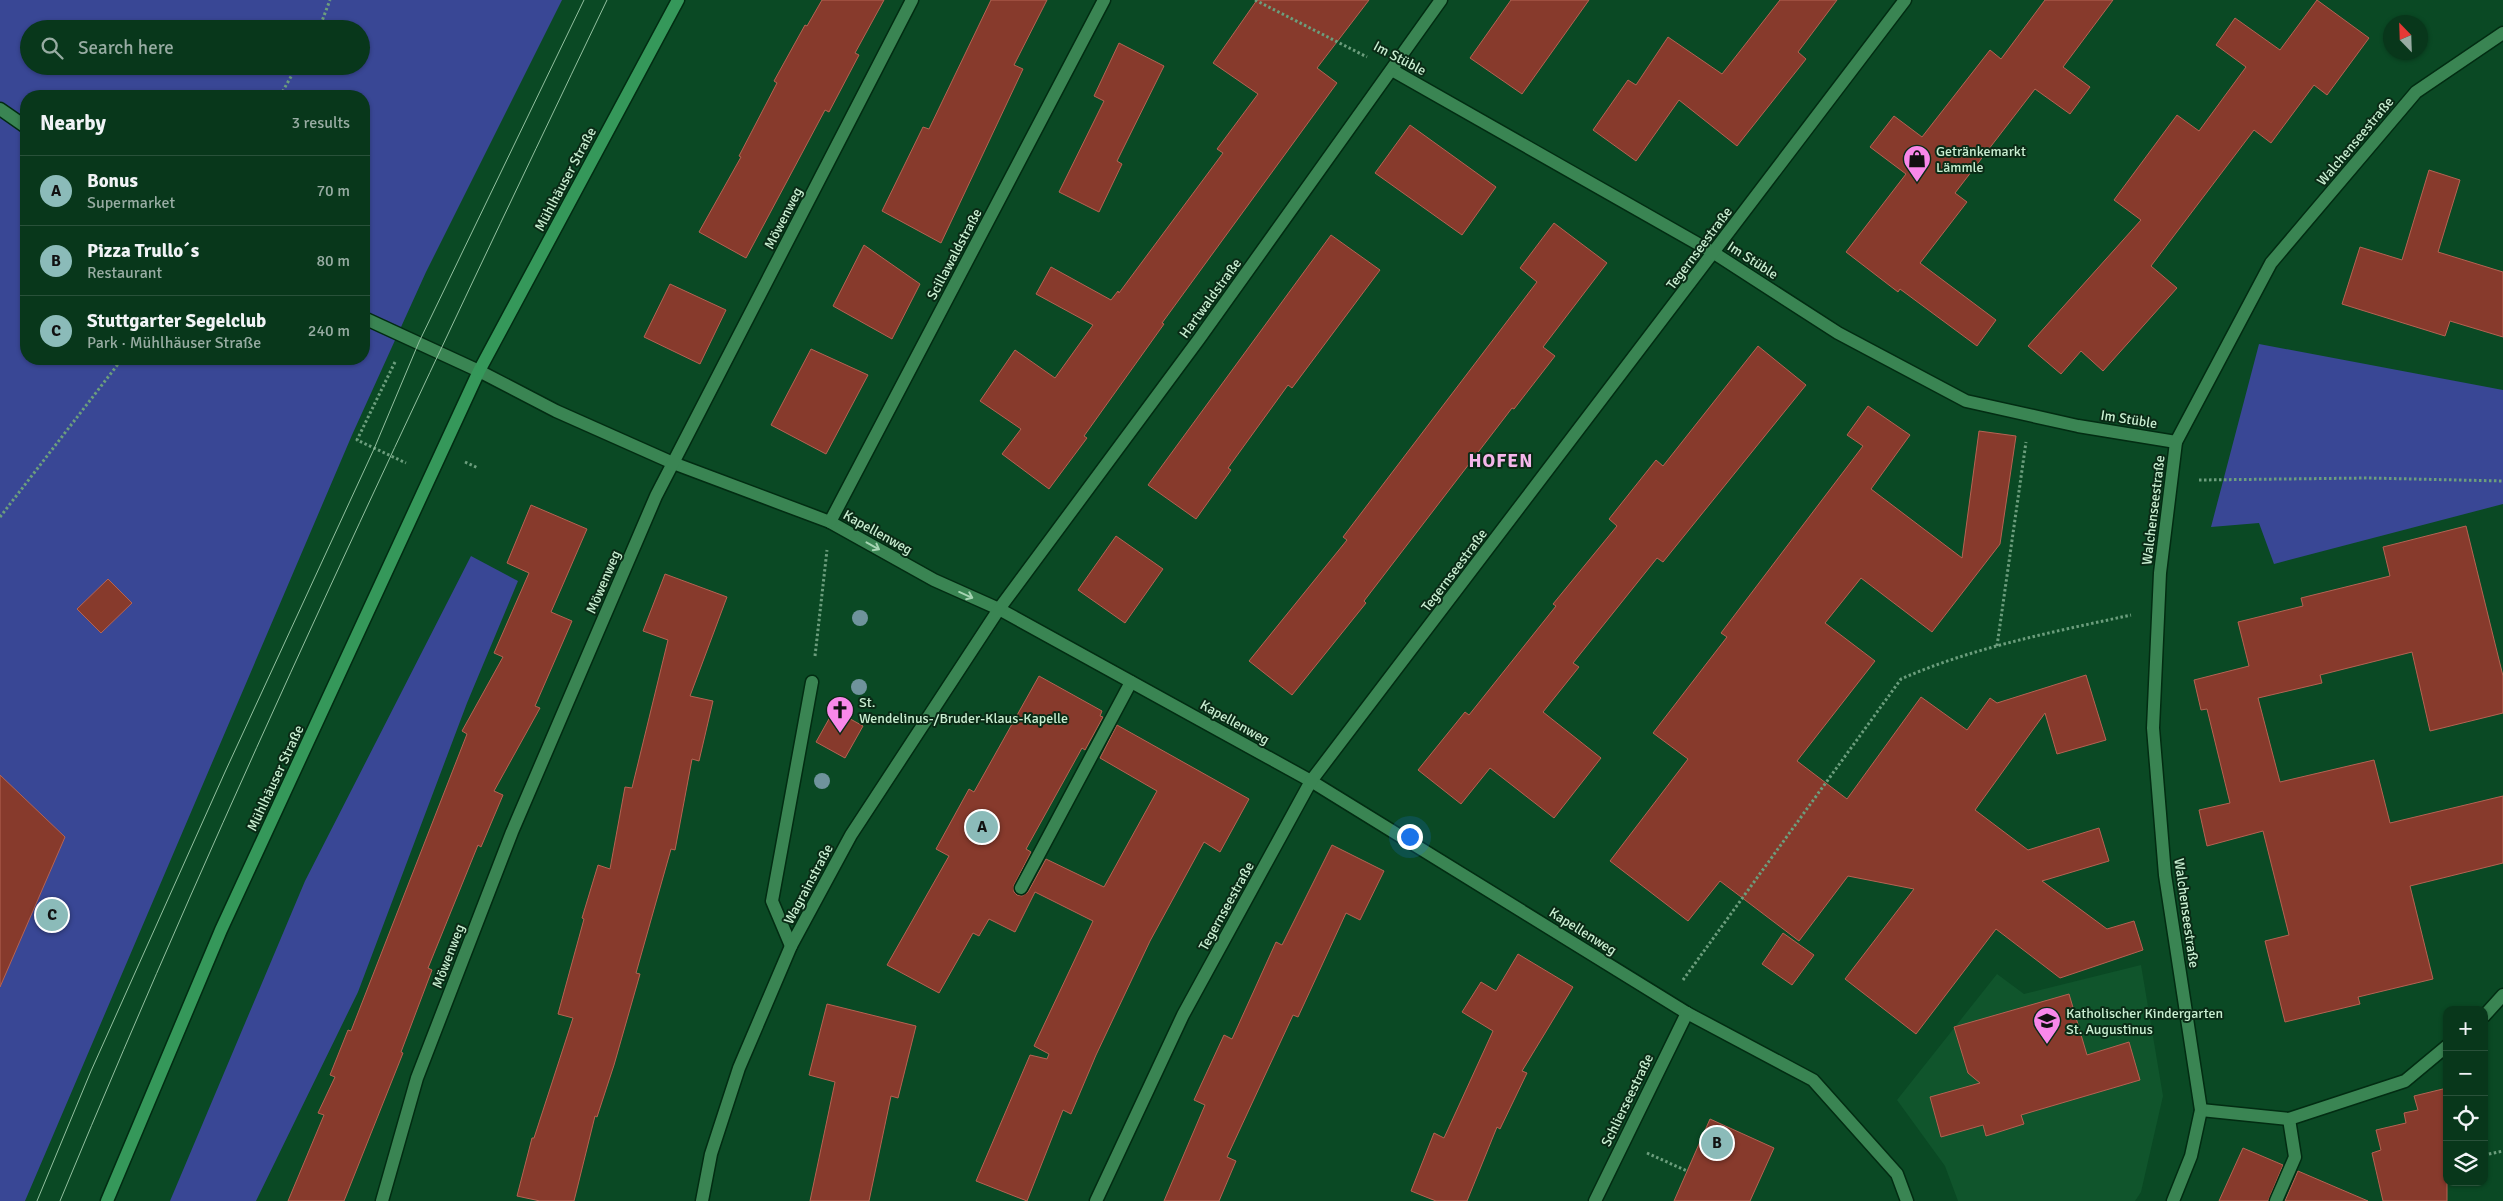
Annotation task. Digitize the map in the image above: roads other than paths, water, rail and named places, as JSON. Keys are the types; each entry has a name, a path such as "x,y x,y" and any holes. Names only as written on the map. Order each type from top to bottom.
{"main road":[{"name":"Mühlhäuser Straße","path":"107,1201 221,930 479,371 678,0"}],"street":[{"name":"Möwenweg","path":"382,1201 417,1078 512,832 656,496 912,0"},
{"name":"Scillawaldstraße","path":"830,522 1104,0"},
{"name":"Hartwaldstraße","path":"999,609 1199,339 1441,0"},
{"name":"Tegernseestraße","path":"1096,1201 1183,1015 1311,781 1905,0"},
{"name":"Walchenseestraße","path":"2173,1201 2191,1156 2201,1110 2165,875 2153,728 2160,573 2176,442 2271,263 2416,92 2503,33"},
{"name":"Im Stüble","path":"1392,70 1714,253 1838,333 1966,401 2176,442"},
{"path":"0,109 20,123"},
{"path":"370,321 479,371"},
{"name":"Kapellenweg","path":"479,371 556,411 674,463 830,522 934,580 999,609 1311,781 1687,1013 1813,1080 1897,1174 1907,1201"},
{"name":"Wagrainstraße","path":"702,1201 711,1154 738,1068 791,946 851,835 999,609"},
{"path":"791,946 772,901 812,682"},
{"path":"1021,888 1131,682"},
{"path":"2488,1012 2503,996"},
{"name":"Schlierseestraße","path":"1595,1201 1687,1013"},
{"path":"2201,1110 2289,1119 2405,1081 2443,1049"},
{"path":"2276,1201 2295,1157 2289,1119"}],"tram line":[{"path":"37,1201 91,1071 225,772 374,449 419,342 584,0"},
{"path":"60,1201 190,898 325,597 607,0"}],"place":[{"name":"Getränkemarkt Lämmle","path":"1917,183"},
{"name":"St. Wendelinus-/Bruder-Klaus-Kapelle","path":"840,734"},
{"name":"Bonus","path":"982,827"},
{"name":"Stuttgarter Segelclub","path":"52,915"},
{"name":"Katholischer Kindergarten St. Augustinus","path":"2047,1045"},
{"name":"Pizza Trullo´s","path":"1717,1143"}],"district":[{"name":"HOFEN","path":"1501,460"}]}
